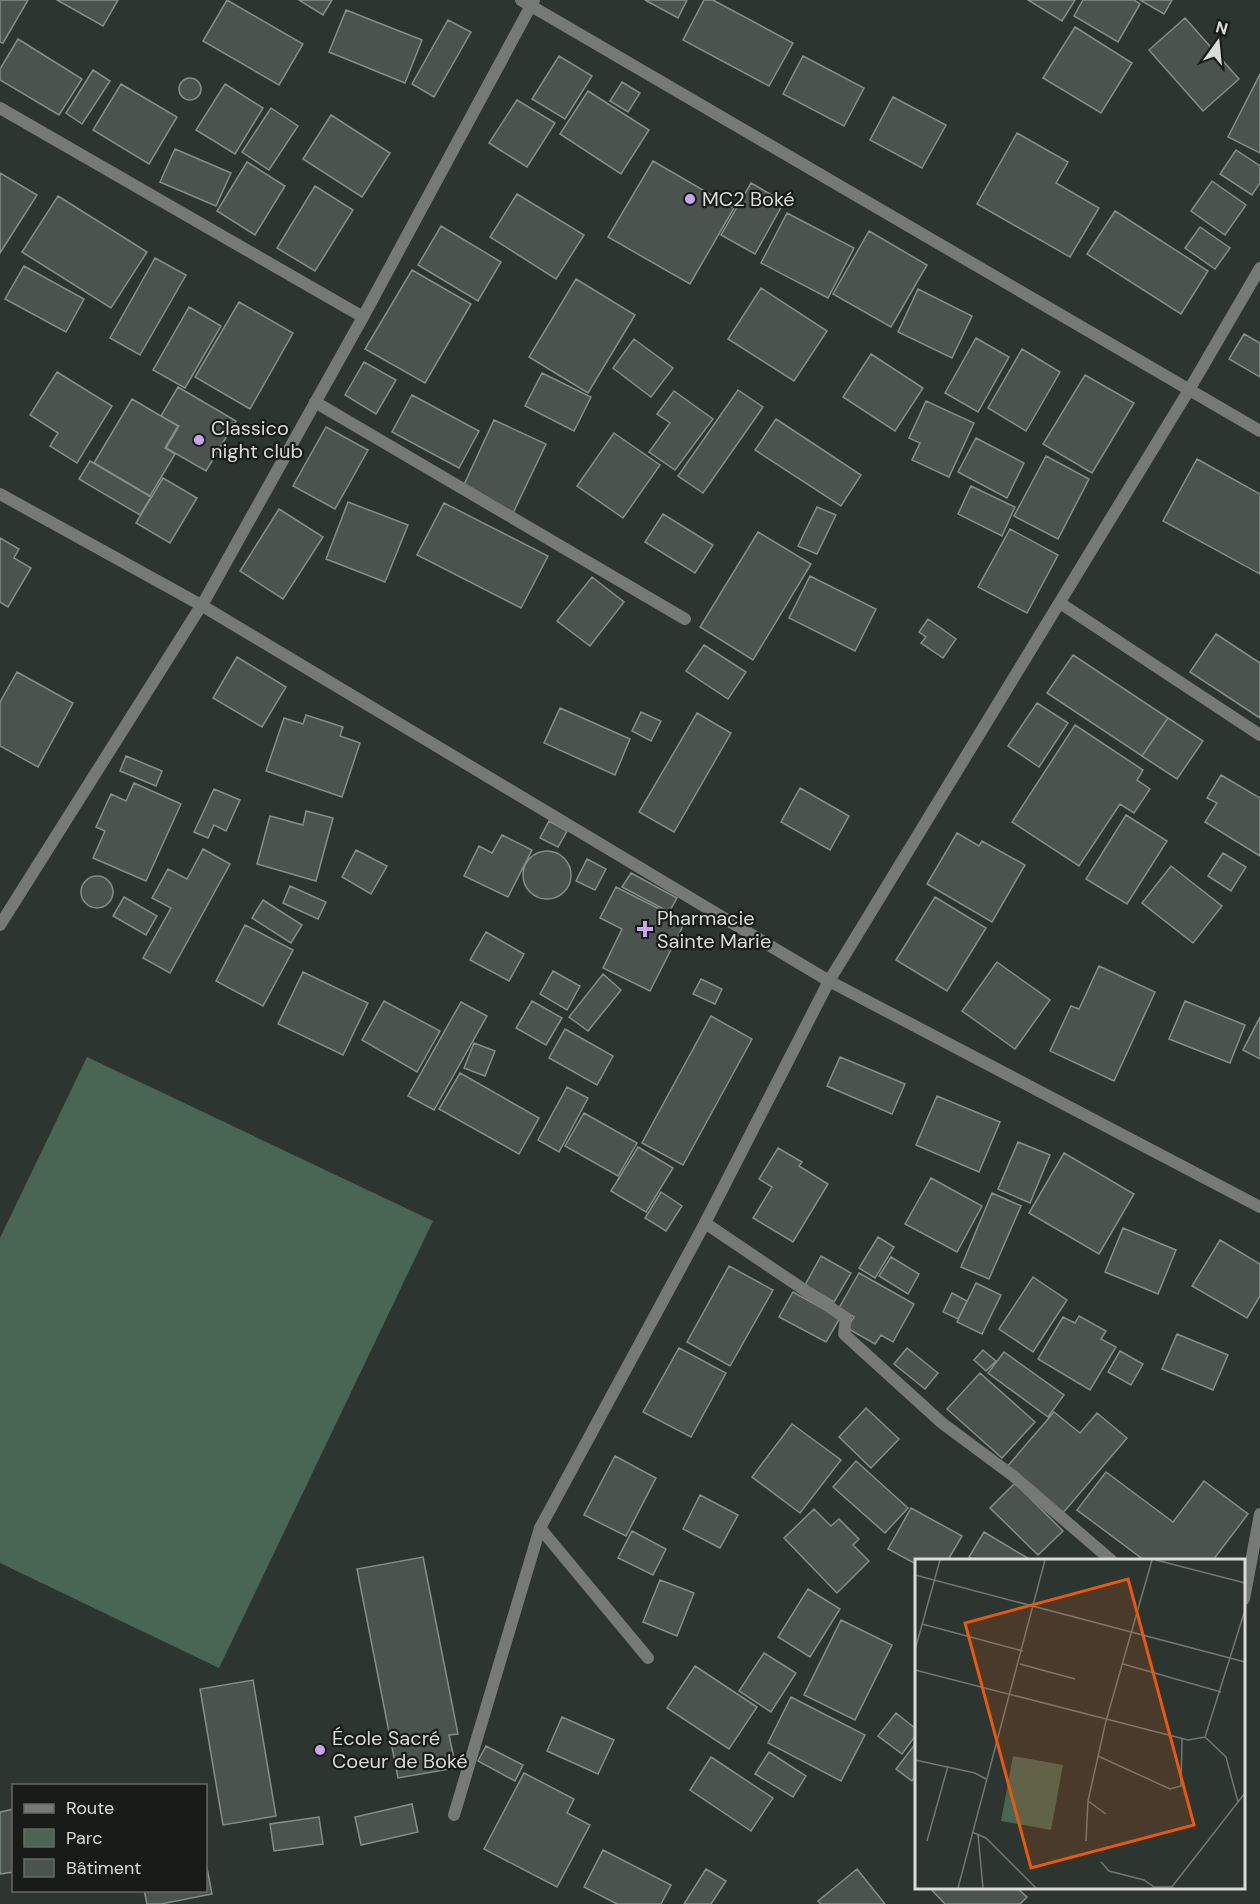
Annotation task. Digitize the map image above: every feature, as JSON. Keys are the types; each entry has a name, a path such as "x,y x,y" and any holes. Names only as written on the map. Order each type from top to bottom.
{"street":[{"path":"0,925 201,605 363,317 528,2 1260,430"},
{"path":"0,108 363,317"},
{"path":"454,1815 540,1528 705,1223 829,981 1190,390 1260,268"},
{"path":"315,402 685,619"},
{"path":"0,494 201,605 829,981 1260,1207"},
{"path":"1060,603 1260,735"},
{"path":"705,1223 846,1318 844,1334 942,1423 1012,1475 1110,1559"},
{"path":"1245,1594 1260,1514"},
{"path":"540,1528 648,1659"}],"green space":[{"path":"87,1057 433,1221 219,1668 0,1563 0,1238"}],"building":[{"path":"0,0 28,0 3,43 0,42"},
{"path":"57,0 118,0 103,26"},
{"path":"227,0 303,44 279,85 203,41"},
{"path":"299,0 332,0 323,15"},
{"path":"645,0 687,0 678,18"},
{"path":"704,0 713,0 793,43 769,86 683,40"},
{"path":"1028,0 1075,0 1062,21"},
{"path":"1083,0 1134,0 1140,4 1118,42 1074,16"},
{"path":"1140,0 1172,0 1164,14"},
{"path":"346,10 422,40 405,83 329,52"},
{"path":"1185,18 1239,79 1203,111 1149,50"},
{"path":"448,20 471,32 434,97 412,84"},
{"path":"1075,27 1132,63 1101,113 1043,78"},
{"path":"18,39 82,79 59,115 0,80 0,69"},
{"path":"559,56 592,76 565,119 532,99"},
{"path":"803,56 864,88 844,126 783,94"},
{"path":"93,70 110,81 82,124 66,113"},
{"path":"1260,74 1260,153 1228,137"},
{"path":"190,78 198,81 201,89 198,97 190,100 182,97 179,89 182,81"},
{"path":"622,82 640,93 628,112 610,101"},
{"path":"121,84 177,117 149,164 93,130"},
{"path":"225,84 263,108 235,154 196,130"},
{"path":"588,91 649,130 621,174 560,134"},
{"path":"893,97 946,125 922,168 870,140"},
{"path":"517,100 555,123 527,167 489,143"},
{"path":"271,108 298,126 269,170 242,152"},
{"path":"331,115 390,153 362,197 303,159"},
{"path":"1017,133 1068,162 1056,183 1099,208 1070,257 977,204"},
{"path":"175,149 231,173 216,206 160,182"},
{"path":"1236,150 1260,166 1260,183 1252,195 1220,174"},
{"path":"653,161 734,208 690,284 608,237"},
{"path":"247,162 285,186 255,235 217,211"},
{"path":"0,173 37,195 0,253"},
{"path":"1212,181 1246,205 1225,235 1191,211"},
{"path":"751,183 784,202 755,254 721,235"},
{"path":"315,186 353,210 315,271 277,248"},
{"path":"517,194 584,235 556,279 490,237"},
{"path":"58,196 147,252 111,308 22,252"},
{"path":"1115,211 1208,271 1181,314 1087,254"},
{"path":"787,213 854,248 828,298 761,263"},
{"path":"441,226 501,262 478,301 418,265"},
{"path":"1200,227 1230,248 1215,269 1185,248"},
{"path":"869,231 927,265 891,327 833,294"},
{"path":"155,258 186,275 140,355 110,338"},
{"path":"24,266 84,299 66,332 5,299"},
{"path":"412,270 471,304 425,383 365,349"},
{"path":"576,279 635,315 588,393 529,357"},
{"path":"761,288 827,331 794,381 728,339"},
{"path":"918,289 972,316 952,358 898,332"},
{"path":"239,302 293,333 250,409 195,377"},
{"path":"189,307 221,326 185,388 153,370"},
{"path":"1244,334 1260,343 1260,377 1229,359"},
{"path":"976,338 1009,357 978,412 945,393"},
{"path":"634,339 673,368 651,397 613,368"},
{"path":"1022,349 1060,372 1026,431 988,408"},
{"path":"871,354 923,388 895,431 843,397"},
{"path":"364,362 396,380 376,414 345,395"},
{"path":"57,372 112,406 77,463 50,446 58,433 30,415"},
{"path":"542,373 591,397 574,431 525,406"},
{"path":"1085,375 1134,403 1092,473 1043,444"},
{"path":"178,387 236,421 206,471 166,448 179,426 161,416"},
{"path":"738,390 763,407 703,493 678,476"},
{"path":"674,391 713,419 675,470 649,452 670,423 657,414"},
{"path":"412,395 479,431 459,468 392,432"},
{"path":"132,399 178,426 165,448 175,454 150,496 94,463"},
{"path":"926,401 974,423 949,477 912,460 920,443 909,438"},
{"path":"776,419 861,475 841,506 755,450"},
{"path":"494,420 546,444 513,513 462,489"},
{"path":"326,427 368,450 335,509 293,486"},
{"path":"614,433 660,465 623,518 577,486"},
{"path":"976,438 1024,463 1007,498 958,472"},
{"path":"1046,456 1089,479 1058,539 1014,516"},
{"path":"1197,459 1260,494 1260,574 1163,521"},
{"path":"90,461 151,497 140,515 79,479"},
{"path":"163,478 197,498 170,543 136,523"},
{"path":"971,486 1015,507 1002,536 958,514"},
{"path":"348,502 408,525 385,582 326,559"},
{"path":"444,503 548,556 521,608 417,555"},
{"path":"817,507 836,515 817,554 798,546"},
{"path":"279,509 323,537 283,599 240,571"},
{"path":"663,514 713,545 695,573 645,542"},
{"path":"1010,529 1058,555 1027,613 978,587"},
{"path":"758,532 811,564 753,660 700,627"},
{"path":"0,538 19,549 14,558 31,568 8,607 0,602"},
{"path":"810,576 876,609 855,651 789,618"},
{"path":"592,577 624,602 590,646 557,621"},
{"path":"928,619 956,639 943,658 921,643 926,637 919,632"},
{"path":"1216,634 1260,663 1260,718 1190,672"},
{"path":"704,645 746,672 728,699 686,671"},
{"path":"1073,655 1168,718 1142,756 1047,693"},
{"path":"237,657 286,687 262,727 213,698"},
{"path":"17,672 73,703 38,767 0,746 0,702"},
{"path":"1037,703 1068,723 1039,767 1008,746"},
{"path":"560,708 630,739 615,775 544,743"},
{"path":"641,712 661,721 651,741 632,731"},
{"path":"697,713 731,733 674,832 639,812"},
{"path":"306,715 343,727 340,736 360,743 342,797 266,771 284,718 303,724"},
{"path":"1168,718 1203,741 1177,779 1142,756"},
{"path":"1075,725 1143,770 1137,780 1150,789 1134,813 1120,804 1079,866 1012,822"},
{"path":"126,756 162,771 156,786 120,771"},
{"path":"1221,775 1260,798 1260,856 1205,822 1217,803 1207,798"},
{"path":"134,783 181,804 146,881 93,858 105,831 96,827 111,794 126,801"},
{"path":"800,788 849,816 830,850 781,822"},
{"path":"214,789 240,800 226,831 214,825 208,838 194,832"},
{"path":"306,811 333,818 316,881 257,864 270,816 303,825"},
{"path":"1126,815 1167,841 1127,904 1086,879"},
{"path":"549,821 567,831 558,847 540,838"},
{"path":"957,833 979,846 982,841 1025,865 992,922 927,884"},
{"path":"502,835 532,850 508,897 464,876 479,846 492,853"},
{"path":"203,849 230,864 170,973 143,958 171,908 152,898 168,869 187,879"},
{"path":"356,850 387,866 371,894 342,877"},
{"path":"547,851 564,858 571,875 564,892 547,899 530,892 523,875 530,858"},
{"path":"1223,853 1246,867 1231,891 1208,876"},
{"path":"587,859 606,869 595,890 576,881"},
{"path":"1171,866 1222,906 1193,943 1142,903"},
{"path":"631,873 677,898 669,912 622,887"},
{"path":"97,876 108,881 113,892 108,903 97,908 86,903 81,892 86,881"},
{"path":"290,886 326,902 318,919 283,903"},
{"path":"616,887 685,922 650,991 603,968 622,929 600,918"},
{"path":"124,897 157,916 146,935 113,916"},
{"path":"935,897 986,928 947,991 896,960"},
{"path":"263,900 302,925 291,943 252,918"},
{"path":"245,925 293,950 263,1006 216,981"},
{"path":"486,932 524,954 509,981 470,960"},
{"path":"997,962 1050,1000 1015,1049 962,1011"},
{"path":"1099,966 1155,992 1114,1081 1050,1051 1071,1006 1079,1009"},
{"path":"553,971 580,986 567,1010 540,994"},
{"path":"303,972 368,1003 343,1055 278,1024"},
{"path":"603,974 621,990 588,1031 569,1017"},
{"path":"701,979 722,989 715,1004 693,994"},
{"path":"384,1001 440,1031 417,1072 362,1040"},
{"path":"532,1001 562,1018 546,1045 516,1028"},
{"path":"1185,1001 1245,1025 1230,1063 1169,1039"},
{"path":"461,1002 487,1016 434,1110 408,1096"},
{"path":"711,1016 752,1039 683,1165 642,1143"},
{"path":"1260,1017 1260,1059 1243,1050"},
{"path":"565,1029 613,1056 597,1085 549,1058"},
{"path":"474,1043 495,1051 485,1076 464,1068"},
{"path":"840,1057 905,1084 892,1114 827,1086"},
{"path":"460,1073 539,1118 519,1154 439,1109"},
{"path":"567,1087 588,1098 559,1152 538,1140"},
{"path":"937,1096 1000,1122 979,1172 916,1145"},
{"path":"584,1113 637,1143 618,1176 565,1146"},
{"path":"1018,1142 1050,1155 1030,1203 998,1189"},
{"path":"638,1147 673,1168 646,1212 611,1191"},
{"path":"778,1148 802,1162 799,1166 828,1184 793,1242 753,1218 772,1187 759,1179"},
{"path":"1064,1153 1134,1194 1099,1254 1029,1213"},
{"path":"931,1178 982,1206 957,1252 905,1224"},
{"path":"661,1192 682,1206 666,1231 645,1218"},
{"path":"992,1193 1021,1206 989,1279 961,1267"},
{"path":"1123,1228 1176,1250 1158,1294 1105,1272"},
{"path":"878,1237 894,1247 875,1278 859,1268"},
{"path":"1220,1240 1260,1264 1260,1296 1247,1318 1192,1286"},
{"path":"821,1256 851,1273 834,1302 805,1285"},
{"path":"891,1257 919,1274 908,1294 879,1276"},
{"path":"729,1266 773,1290 730,1366 687,1342"},
{"path":"859,1273 914,1304 893,1342 881,1335 875,1344 847,1328 854,1317 839,1308"},
{"path":"1033,1277 1067,1300 1033,1352 999,1329"},
{"path":"976,1283 1001,1295 982,1334 957,1322"},
{"path":"793,1292 840,1318 826,1342 779,1317"},
{"path":"952,1293 967,1301 958,1319 943,1312"},
{"path":"1079,1316 1106,1331 1101,1339 1116,1347 1090,1390 1038,1359 1063,1317 1075,1323"},
{"path":"1177,1334 1228,1355 1213,1390 1162,1369"},
{"path":"679,1348 726,1373 691,1437 643,1412"},
{"path":"907,1348 938,1373 925,1389 894,1364"},
{"path":"983,1350 996,1361 986,1371 974,1360"},
{"path":"1120,1351 1143,1364 1131,1385 1108,1372"},
{"path":"1004,1352 1064,1395 1048,1417 988,1373"},
{"path":"980,1373 1035,1422 1002,1458 947,1409"},
{"path":"866,1408 899,1439 871,1468 839,1437"},
{"path":"1054,1412 1080,1433 1097,1413 1127,1438 1062,1514 1007,1467"},
{"path":"792,1424 841,1460 800,1513 752,1477"},
{"path":"615,1456 656,1478 626,1536 584,1515"},
{"path":"856,1461 908,1508 885,1533 833,1487"},
{"path":"1106,1472 1173,1522 1204,1481 1248,1514 1214,1559 1143,1559 1077,1510"},
{"path":"1015,1483 1063,1531 1038,1555 990,1508"},
{"path":"700,1495 738,1515 720,1548 683,1529"},
{"path":"911,1508 962,1536 949,1559 915,1559 915,1563 888,1549"},
{"path":"814,1509 831,1526 839,1519 859,1539 853,1545 869,1561 837,1593 784,1538"},
{"path":"632,1531 666,1549 653,1575 618,1558"},
{"path":"984,1532 1029,1559 973,1559 969,1557"},
{"path":"423,1557 458,1734 449,1735 456,1768 398,1778 357,1569"},
{"path":"660,1580 694,1593 677,1636 643,1622"},
{"path":"808,1589 840,1609 810,1657 778,1637"},
{"path":"841,1620 892,1645 855,1720 804,1695"},
{"path":"764,1653 796,1673 771,1712 739,1691"},
{"path":"695,1666 757,1707 729,1749 667,1708"},
{"path":"253,1680 276,1816 223,1825 200,1689"},
{"path":"791,1697 865,1735 841,1781 768,1743"},
{"path":"896,1713 915,1728 915,1736 902,1754 878,1736"},
{"path":"562,1717 614,1740 598,1774 547,1751"},
{"path":"915,1744 915,1776 912,1781 896,1769"},
{"path":"486,1746 523,1765 515,1781 478,1761"},
{"path":"769,1752 806,1776 793,1797 755,1774"},
{"path":"711,1757 773,1798 751,1831 690,1790"},
{"path":"524,1773 574,1799 567,1813 590,1825 557,1887 484,1849"},
{"path":"412,1804 418,1832 361,1845 355,1817"},
{"path":"12,1809 12,1872 0,1874 0,1812"},
{"path":"319,1817 323,1844 274,1851 270,1824"},
{"path":"603,1850 671,1885 661,1904 617,1904 584,1887"},
{"path":"207,1868 212,1894 161,1904 147,1904 144,1892 207,1892"},
{"path":"706,1869 726,1881 711,1904 684,1904"},
{"path":"857,1869 885,1904 821,1904 818,1901"},
{"path":"931,1889 1018,1889 1027,1897 1020,1904 945,1904"}],"place":[{"name":"MC2 Boké","path":"690,199"},
{"name":"Classico night club","path":"199,440"},
{"name":"Pharmacie Sainte Marie","path":"645,929"},
{"name":"École Sacré Coeur de Boké","path":"320,1750"}]}
